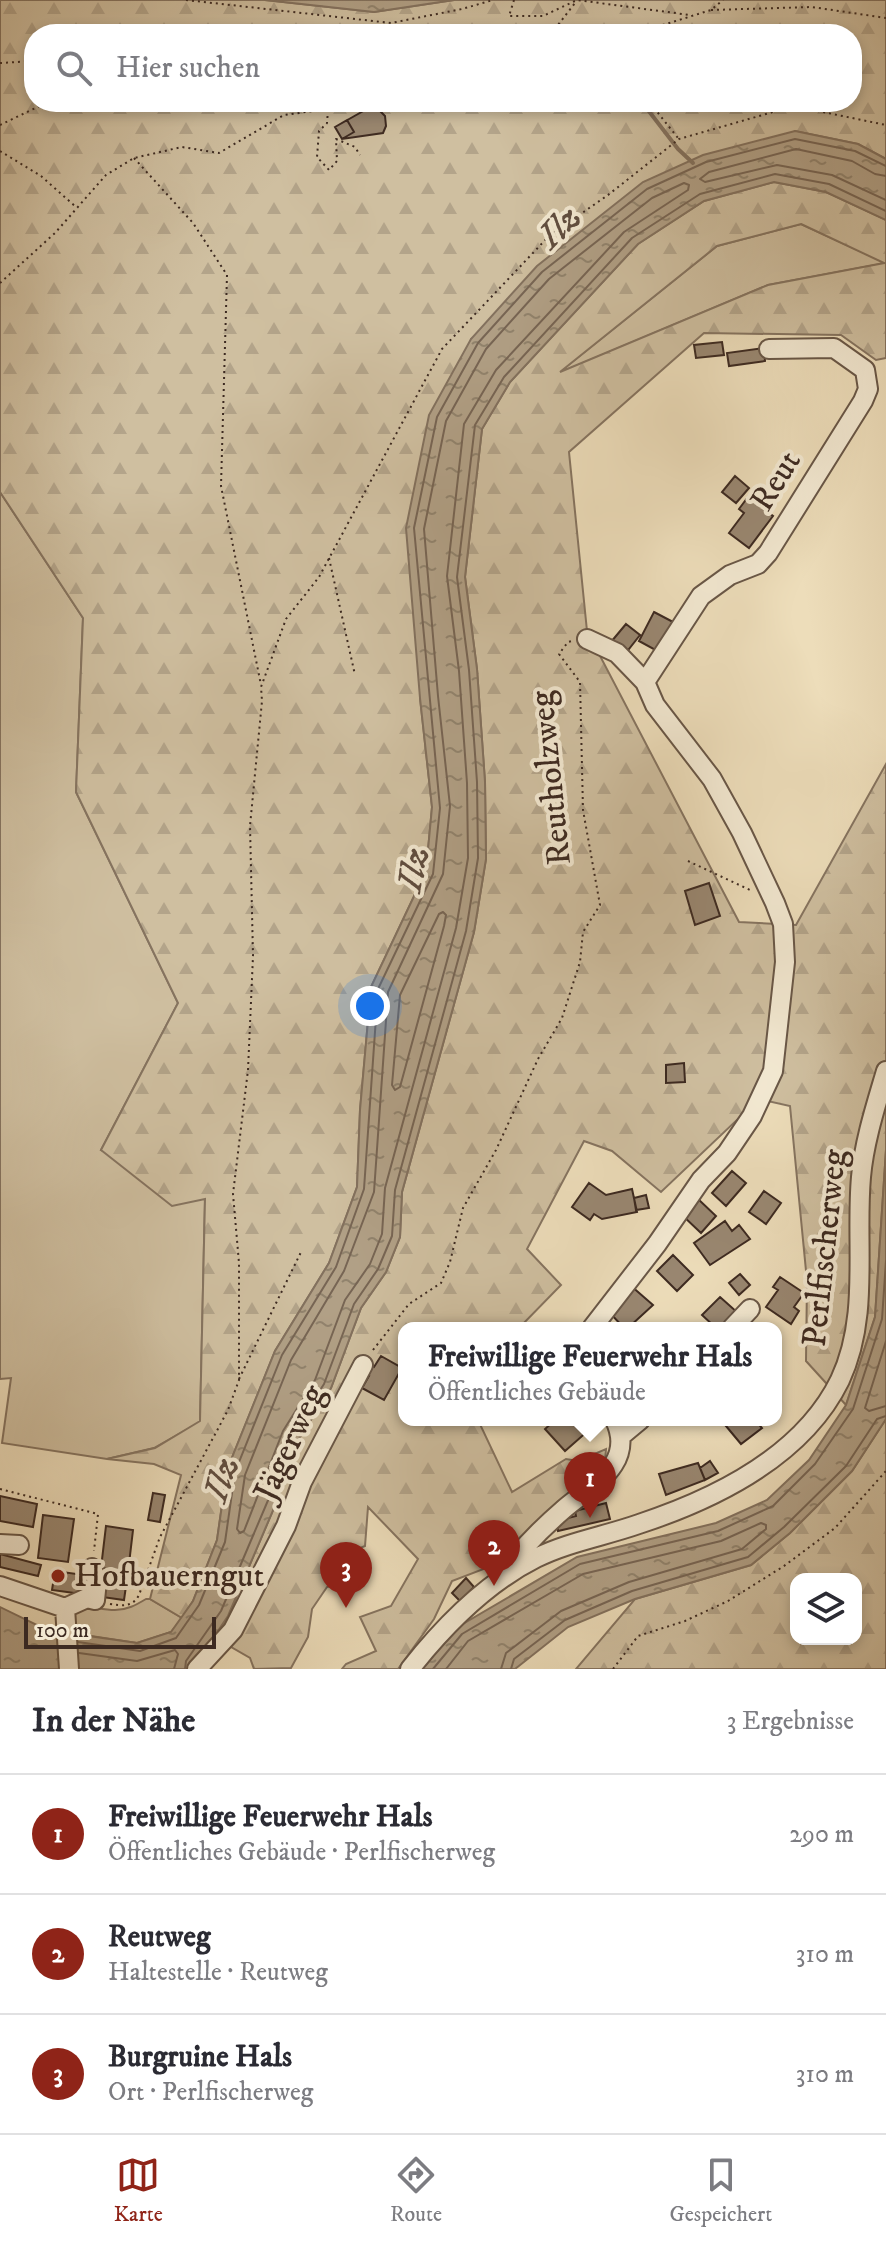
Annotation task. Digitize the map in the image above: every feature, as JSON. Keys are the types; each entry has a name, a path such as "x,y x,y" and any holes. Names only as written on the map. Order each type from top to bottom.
{"street":[{"name":"Reut","path":"645,682 701,596 730,575 758,564 768,553 868,389 865,370 834,348 769,349"},
{"path":"587,639 617,653 645,682 655,705 712,779 742,833 783,924 785,962 773,1071 752,1116 597,1322"},
{"name":"Perlfischerweg","path":"410,1669 434,1639 478,1597 533,1559 560,1547 639,1524 704,1500 779,1452 829,1400 841,1379 853,1341 859,1299 861,1177 886,1071"},
{"path":"738,1322 750,1309"},
{"name":"Jägerweg","path":"197,1669 233,1630 286,1526 302,1482 363,1365"},
{"path":"494,1586 529,1543 565,1508 602,1482 618,1454 618,1428"},
{"path":"65,1614 87,1598 95,1600 97,1581 92,1568"},
{"path":"0,1586 65,1614"},
{"path":"65,1614 69,1669"}],"path":[{"path":"186,0 391,23 493,0"},
{"path":"514,0 509,16 543,16 577,0 690,15"},
{"path":"559,24 577,0"},
{"path":"711,10 723,0"},
{"path":"663,24 711,10 812,7 886,18"},
{"path":"0,63 24,62"},
{"path":"0,125 27,112"},
{"path":"0,283 55,233 106,175 134,158 182,147 219,153 284,115 303,112"},
{"path":"328,112 327,123 319,131 317,157 329,170 337,161 336,139 355,147 360,155"},
{"path":"657,112 679,139"},
{"path":"261,687 286,619 319,577 442,349 549,236 679,139 773,112"},
{"path":"823,112 886,125"},
{"path":"0,151 41,176 77,208"},
{"path":"134,158 193,223 227,275 221,486 262,701 250,826 253,956 248,1070 233,1194 239,1263 239,1380"},
{"path":"329,557 355,675"},
{"name":"Reutholzweg","path":"363,1365 388,1327 409,1304 441,1283 450,1262 463,1208 496,1150 538,1059 562,1018 580,962 583,932 600,905 583,810 580,682 559,654 568,642 587,639"},
{"path":"688,861 754,892"},
{"path":"95,1600 117,1605 135,1603 160,1537 228,1410 239,1380 302,1250"},
{"path":"613,1669 638,1636 685,1621 728,1601 784,1566 835,1528 886,1471"},
{"path":"0,1489 98,1514 92,1568"}],"green space":[{"path":"0,0 265,0 374,12 454,0 886,0 886,159 858,144 795,131 471,339 420,698 432,807 426,871 371,987 357,1187 329,1263 275,1351 227,1470 217,1540 193,1601 182,1618 150,1599 181,1475 154,1464 107,1459 155,1448 200,1421 205,1199 172,1206 101,1150 178,1003 76,792 83,618 0,492"},
{"path":"774,182 826,192 886,220 886,358 876,360 841,335 704,333 569,452 587,631 739,922 796,925 886,764 886,1150 875,1317 846,1405 806,1361 807,1281 790,1106 759,1099 661,1192 612,1151 584,1141 527,1249 561,1285 525,1322 398,1322 398,1426 481,1426 512,1492 566,1459 578,1461 606,1449 604,1473 502,1562 452,1581 434,1619 398,1669 342,1669 346,1664 376,1651 360,1617 391,1606 418,1559 368,1507 365,1546 347,1553 353,1580 327,1587 312,1609 308,1637 291,1668 254,1669 250,1658 212,1636 228,1616 277,1501 300,1437 331,1388 361,1308 386,1272 400,1237 402,1192 474,932 486,859 485,782 477,669 465,577 482,429 510,382 638,244 704,201","holes":["801,224 884,263 768,285 560,372 717,246"]},
{"path":"801,224 886,263 768,285 557,374 717,246"},
{"path":"0,492 83,618 76,792 178,1003 101,1150 205,1198 200,1422 154,1448 107,1459 2,1443 11,1378 0,1379"},
{"path":"886,1419 886,1669 576,1669 635,1599 751,1565 790,1533 852,1471"},
{"path":"146,1599 182,1618 171,1632 137,1643 71,1633 74,1613 78,1608 119,1610"}],"water":[{"path":"265,0 454,0 374,12"},
{"path":"795,131 858,144 886,159 886,220 826,192 774,182 704,201 638,244 510,382 482,429 465,577 477,669 485,782 486,859 474,932 402,1192 400,1237 386,1272 361,1308 331,1388 300,1437 277,1501 228,1616 189,1669 0,1669 0,1607 47,1630 137,1643 171,1632 193,1601 217,1540 227,1470 275,1351 329,1263 357,1187 371,987 426,871 432,807 406,528 429,415 471,339 537,266 643,182 703,155"},
{"path":"886,1150 886,1419 852,1471 790,1533 751,1565 635,1599 568,1627 515,1669 422,1669 456,1628 577,1557 716,1523 767,1500 809,1460 846,1405 875,1317"}],"building":[{"path":"362,112 381,112 385,116 383,133 342,139 335,127"},
{"path":"347,120 354,132 342,139 335,127"},
{"path":"722,342 724,355 696,358 694,345"},
{"path":"764,348 765,361 729,366 727,353"},
{"path":"735,476 749,488 736,503 722,492"},
{"path":"748,497 773,516 749,548 729,533 744,513 739,509"},
{"path":"654,612 675,623 659,652 639,641"},
{"path":"626,624 640,635 625,654 611,642"},
{"path":"709,883 720,916 695,925 685,891"},
{"path":"684,1063 685,1082 666,1083 666,1065"},
{"path":"732,1171 746,1183 726,1206 712,1193"},
{"path":"589,1183 606,1195 632,1189 637,1212 602,1219 594,1214 590,1220 572,1207"},
{"path":"764,1191 781,1203 766,1224 749,1212"},
{"path":"646,1195 649,1208 636,1210 634,1198"},
{"path":"697,1198 716,1216 701,1233 682,1215"},
{"path":"725,1221 732,1231 739,1225 750,1239 710,1265 694,1243"},
{"path":"673,1255 693,1275 677,1291 657,1271"},
{"path":"740,1274 750,1285 739,1295 729,1283"},
{"path":"780,1277 804,1293 794,1307 799,1311 791,1324 766,1307 778,1290 773,1287"},
{"path":"630,1285 653,1305 635,1322 618,1322 608,1311"},
{"path":"720,1297 738,1313 730,1322 710,1322 702,1315"},
{"path":"381,1356 398,1366 398,1375 384,1400 362,1388 369,1376 365,1374 370,1365 374,1367"},
{"path":"548,1426 586,1426 589,1430 565,1451 545,1429"},
{"path":"726,1426 762,1428 741,1444"},
{"path":"710,1461 718,1473 705,1480 700,1468"},
{"path":"698,1463 705,1480 666,1495 659,1474"},
{"path":"153,1493 165,1495 160,1522 148,1520"},
{"path":"0,1496 37,1504 33,1527 0,1521"},
{"path":"606,1503 610,1519 558,1531 556,1521 576,1516 575,1511"},
{"path":"43,1515 74,1519 68,1562 38,1558"},
{"path":"106,1526 133,1530 128,1572 101,1568"},
{"path":"0,1554 41,1565 38,1576 0,1567"},
{"path":"106,1569 128,1572 124,1600 102,1597"},
{"path":"55,1571 84,1575 82,1594 52,1590"},
{"path":"466,1578 474,1587 460,1601 452,1593"}],"waterway":[{"path":"650,112 693,163"}],"place":[{"name":"Freiwillige Feuerwehr Hals","path":"590,1518"},
{"name":"Hofbauerngut","path":"58,1576"},
{"name":"Reutweg","path":"494,1586"},
{"name":"Burgruine Hals","path":"346,1608"}],"water label":[{"name":"Ilz","path":"560,227"},
{"name":"Ilz","path":"414,869"},
{"name":"Ilz","path":"222,1479"}]}
